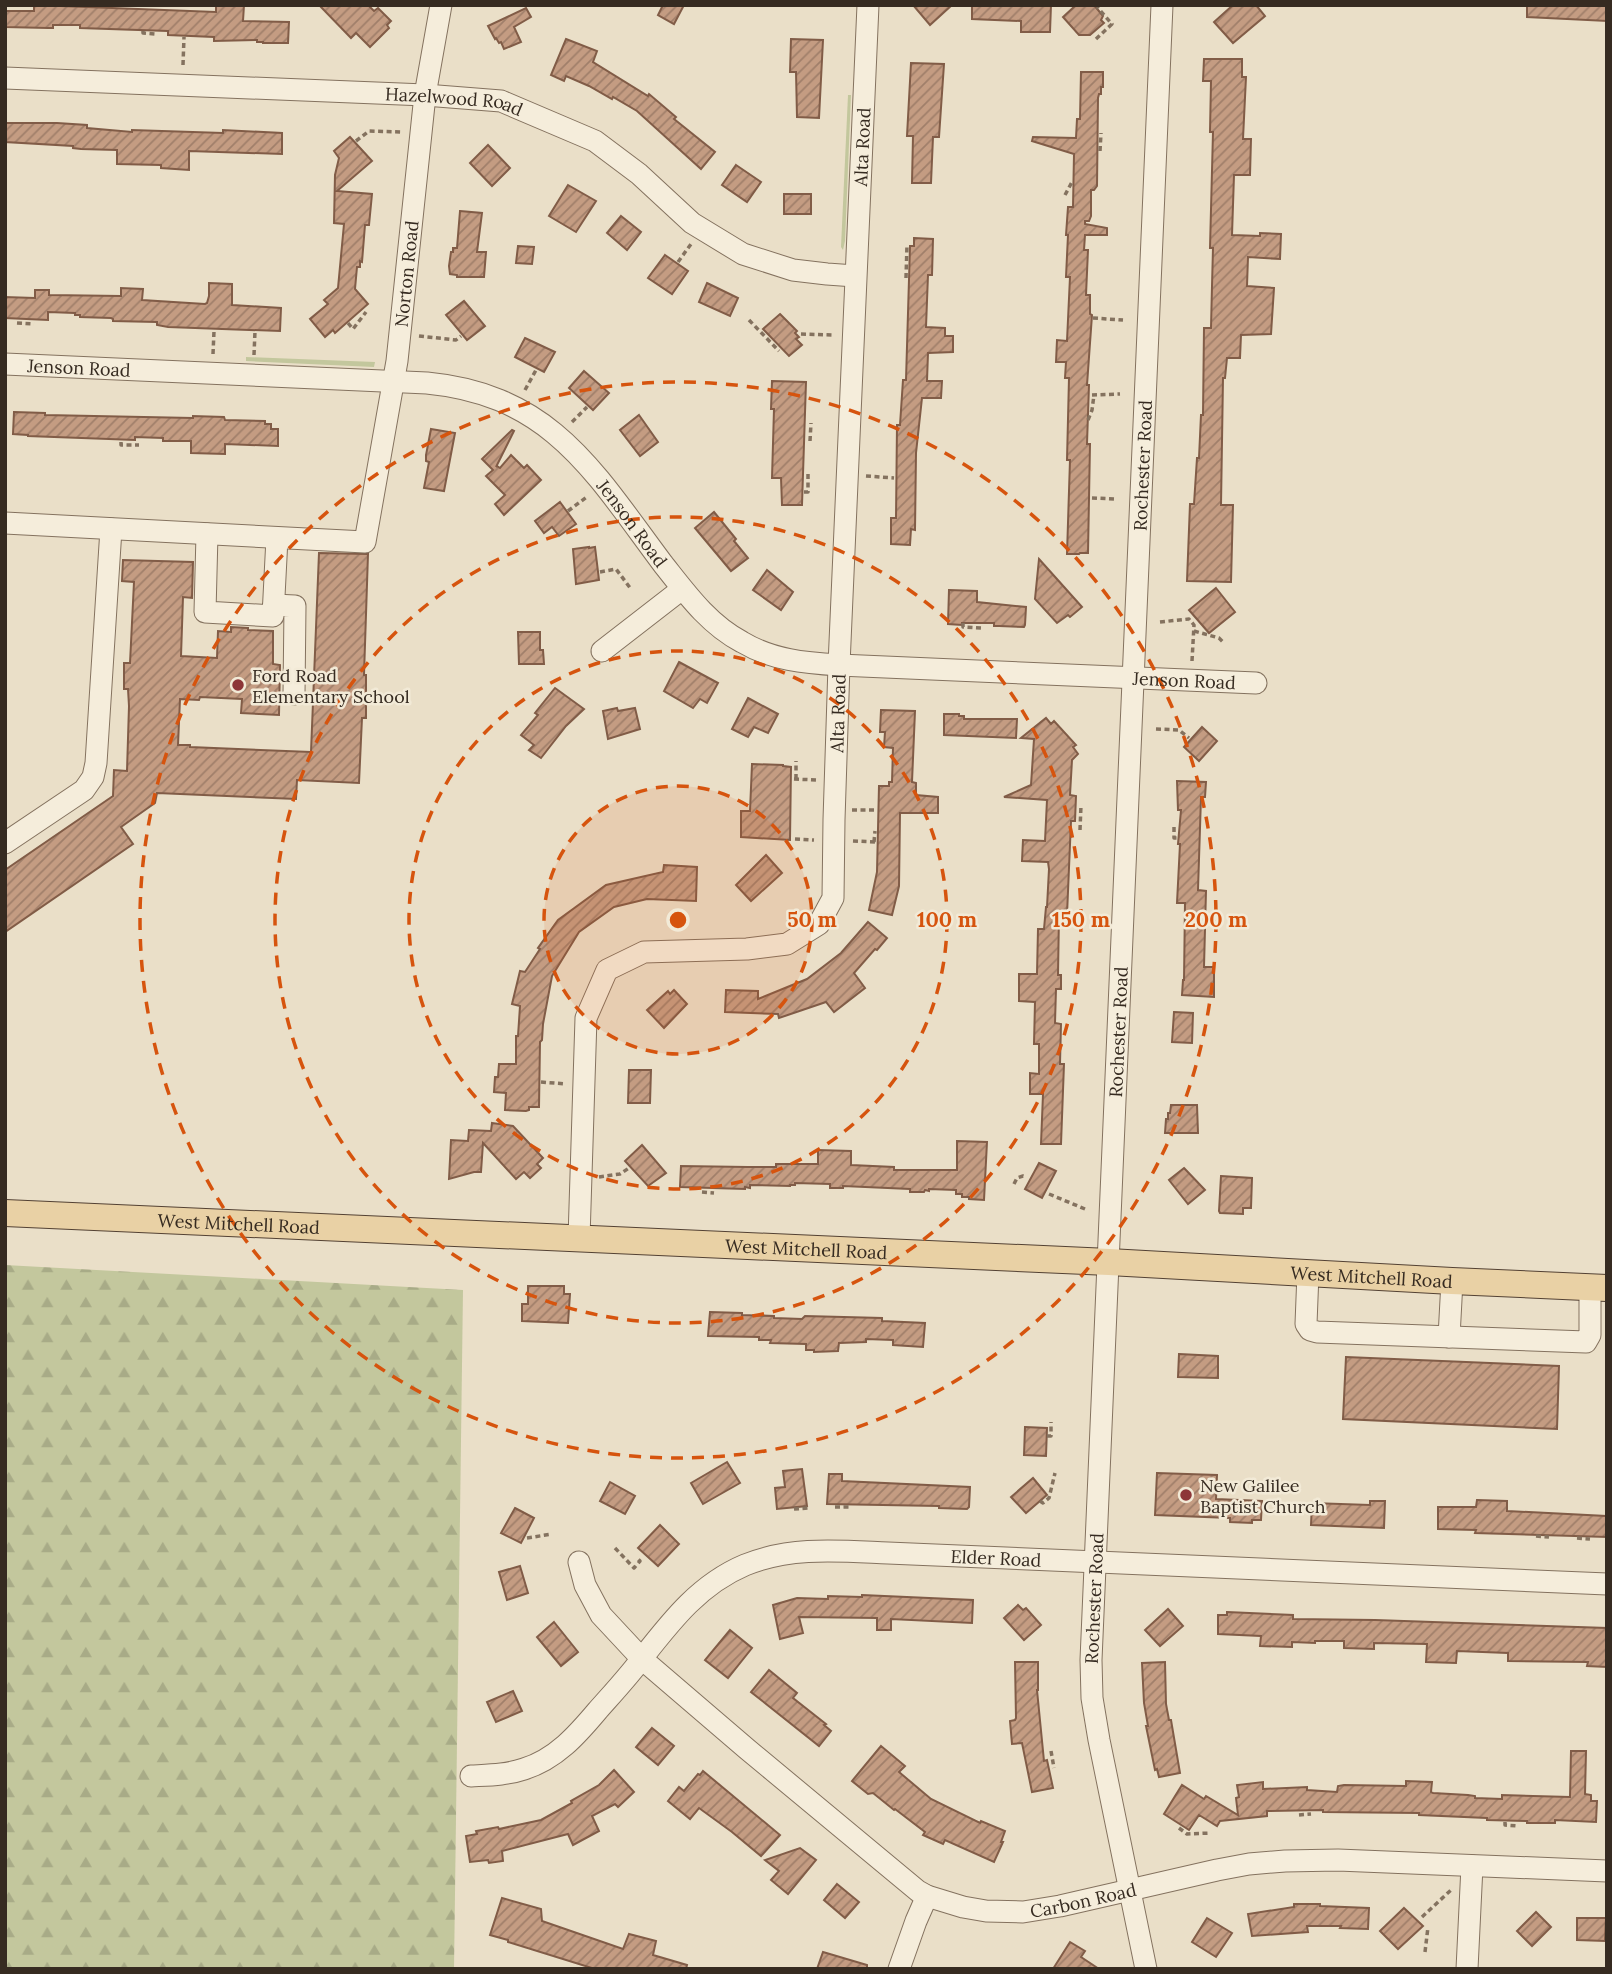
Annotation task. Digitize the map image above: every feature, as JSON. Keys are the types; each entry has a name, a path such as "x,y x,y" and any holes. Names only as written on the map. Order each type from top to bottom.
{"main road":[{"name":"West Mitchell Road","path":"5,1213 1109,1262 1598,1288"}],"street":[{"name":"Norton Road","path":"276,537 365,542 395,380 425,95 442,5"},
{"name":"Alta Road","path":"579,1238 586,1018 607,970 644,952 747,949 787,944 819,924 833,898 839,665 869,5"},
{"name":"Rochester Road","path":"1146,1969 1092,1698 1091,1660 1162,5"},
{"name":"Hazelwood Road","path":"5,78 425,95 501,101 595,141 639,174 692,222 743,254 793,270 855,276"},
{"name":"Jenson Road","path":"5,365 435,383 468,388 509,403 537,419 579,456 682,589 707,617 731,636 753,648 787,660 839,665 1256,683"},
{"path":"5,523 276,537 274,616 205,612 207,534"},
{"path":"5,843 84,790 93,777 111,529"},
{"path":"602,651 682,589"},
{"path":"274,606 295,606 294,694"},
{"path":"1308,1273 1306,1324 1317,1332 1586,1342 1590,1335 1598,1288"},
{"path":"1449,1337 1452,1281"},
{"name":"Elder Road","path":"471,1776 526,1769 554,1755 577,1735 666,1627 704,1589 744,1566 790,1553 859,1551 1607,1584"},
{"name":"Carbon Road","path":"579,1562 585,1585 601,1615 642,1659 927,1896 986,1911 1023,1912 1274,1861 1338,1860 1607,1871"},
{"path":"1467,1969 1472,1866"},
{"path":"899,1969 927,1896"}],"path":[{"path":"1096,39 1112,24 1097,7"},
{"path":"143,31 155,33"},
{"path":"184,37 184,65"},
{"path":"356,141 369,131 401,132"},
{"path":"1100,150 1101,133"},
{"path":"1065,195 1072,182"},
{"path":"678,262 691,244"},
{"path":"906,278 907,245"},
{"path":"348,323 353,329 366,312"},
{"path":"1093,318 1123,320"},
{"path":"748,320 779,351"},
{"path":"17,323 34,324"},
{"path":"213,354 214,331"},
{"path":"254,355 255,331"},
{"path":"801,334 835,335"},
{"path":"418,336 456,340 461,336"},
{"path":"526,390 536,370"},
{"path":"1088,420 1093,395 1120,394"},
{"path":"572,422 587,407"},
{"path":"810,423 810,441"},
{"path":"121,442 121,445 139,445"},
{"path":"804,492 808,492 808,473"},
{"path":"866,477 894,478"},
{"path":"568,511 588,496"},
{"path":"1092,498 1115,499"},
{"path":"600,572 616,569 631,589"},
{"path":"1160,622 1189,619 1194,625 1192,661"},
{"path":"963,624 963,627 981,628"},
{"path":"1194,631 1219,638 1224,643"},
{"path":"1156,729 1179,730 1189,738"},
{"path":"796,761 795,779 816,780"},
{"path":"1080,830 1081,805"},
{"path":"852,810 877,810"},
{"path":"1174,827 1174,838 1178,838"},
{"path":"851,841 875,842 874,831"},
{"path":"795,839 814,841"},
{"path":"541,1083 566,1084"},
{"path":"599,1177 620,1174 629,1168"},
{"path":"1014,1184 1017,1178 1026,1178"},
{"path":"702,1192 714,1193"},
{"path":"1049,1194 1085,1209"},
{"path":"1047,1436 1051,1436 1051,1422"},
{"path":"1041,1501 1043,1503 1049,1498 1055,1473"},
{"path":"835,1507 849,1507"},
{"path":"794,1509 808,1508"},
{"path":"527,1538 552,1534"},
{"path":"1536,1536 1549,1537"},
{"path":"1577,1538 1590,1539"},
{"path":"615,1548 634,1568 640,1561 638,1559"},
{"path":"1051,1751 1054,1768"},
{"path":"1300,1815 1311,1814"},
{"path":"1506,1822 1505,1825 1518,1825"},
{"path":"1178,1828 1187,1834 1211,1833"},
{"path":"1422,1917 1451,1890"},
{"path":"1425,1952 1427,1927"}],"green space":[{"path":"848,95 851,95 843,250 841,247"},
{"path":"246,357 375,362 374,367 246,361"},
{"path":"5,1265 463,1290 454,1969 5,1969"}],"building":[{"path":"34,5 216,12 216,5 244,5 243,21 289,22 288,43 263,43 257,40 214,41 214,37 168,35 168,31 80,28 80,25 53,25 53,28 5,27 5,11 34,11"},
{"path":"319,5 368,5 374,11 378,8 391,21 387,25 389,28 370,47 356,33 351,38"},
{"path":"663,5 684,5 674,24 658,15"},
{"path":"913,5 952,5 930,25"},
{"path":"972,5 1051,5 1050,32 1021,32 1021,21 972,19"},
{"path":"1076,5 1094,5 1103,16 1101,20 1104,23 1090,35 1079,35 1063,17"},
{"path":"1233,5 1256,5 1265,16 1233,43 1214,22"},
{"path":"1527,5 1607,5 1607,21 1527,17"},
{"path":"526,8 531,17 514,27 521,42 504,49 488,26"},
{"path":"566,39 597,51 593,62 648,96 649,94 676,117 674,119 715,152 701,169 637,111 566,76 564,81 551,75"},
{"path":"791,39 823,40 819,118 797,117 796,72 790,72"},
{"path":"1204,59 1242,59 1242,77 1246,77 1243,139 1251,139 1250,175 1234,175 1232,235 1281,234 1280,259 1248,257 1247,286 1274,288 1271,334 1241,335 1240,358 1227,358 1223,378 1221,505 1233,505 1231,582 1187,581 1190,504 1194,504 1203,415 1204,328 1211,328 1213,132 1210,132 1211,81 1203,81"},
{"path":"911,63 944,64 939,137 933,137 931,183 912,183 913,136 907,136"},
{"path":"1081,72 1103,72 1103,87 1098,98 1097,186 1091,190 1091,216 1085,224 1107,228 1107,235 1085,235 1084,250 1088,250 1086,295 1090,295 1092,315 1087,385 1087,444 1090,444 1088,553 1067,554 1069,378 1065,378 1066,362 1056,362 1057,340 1067,341 1070,277 1066,277 1066,235 1068,207 1073,207 1074,154 1032,141 1033,137 1076,138 1077,119 1080,119"},
{"path":"5,123 87,125 87,128 132,132 223,133 223,130 282,133 282,154 189,151 189,170 161,168 161,165 117,164 117,150 5,142"},
{"path":"350,137 372,161 337,191 372,194 369,225 365,225 362,262 360,261 360,267 357,267 355,289 368,304 335,333 333,330 325,337 310,319 328,304 324,300 338,288 344,224 334,223 335,175 339,158 334,151"},
{"path":"488,145 510,168 492,186 470,163"},
{"path":"736,165 761,182 747,202 722,185"},
{"path":"568,185 596,201 576,232 549,216"},
{"path":"784,194 811,194 811,214 784,214"},
{"path":"460,211 482,213 477,252 486,252 484,277 457,277 450,274 451,252 453,248 457,248"},
{"path":"621,216 641,232 627,250 607,233"},
{"path":"914,238 933,239 932,275 928,275 926,327 945,328 945,336 953,336 953,352 928,353 927,381 942,381 941,398 922,398 916,453 915,530 911,529 910,545 891,544 891,518 896,518 897,425 900,425 903,380 906,380 910,246 914,246"},
{"path":"518,246 534,247 532,264 516,263"},
{"path":"665,255 688,271 672,294 648,278"},
{"path":"209,283 232,284 232,305 281,308 280,331 168,327 157,325 157,322 113,321 111,318 80,317 75,313 48,312 48,320 5,318 5,297 35,298 35,290 49,290 49,295 121,296 121,288 143,289 142,300 205,304 209,296"},
{"path":"707,283 738,298 730,316 699,302"},
{"path":"464,301 485,326 467,340 446,315"},
{"path":"780,314 797,331 795,333 799,337 796,339 802,345 789,356 763,329"},
{"path":"525,338 555,352 544,372 515,357"},
{"path":"584,371 609,393 593,410 569,388"},
{"path":"772,381 806,382 802,505 782,505 781,478 772,478"},
{"path":"14,412 45,415 224,417 225,420 265,421 265,424 271,424 271,429 278,429 278,446 225,444 225,454 191,453 191,441 163,441 163,438 135,437 135,440 28,436 13,434"},
{"path":"639,415 658,442 640,456 620,430"},
{"path":"431,429 455,433 444,491 424,488"},
{"path":"514,431 496,467 500,468 511,455 524,468 527,465 541,480 504,515 495,504 505,495 486,476 493,470 482,459"},
{"path":"560,502 576,524 559,536 552,527 544,533 535,521"},
{"path":"714,512 748,558 731,571 695,528"},
{"path":"595,547 599,580 576,584 573,549"},
{"path":"319,553 368,554 364,675 366,718 362,718 359,783 297,780 296,799 157,793 155,803 121,827 133,844 5,932 5,870 113,796 114,770 127,771 129,706 128,689 124,689 124,663 130,663 134,582 122,581 123,560 193,562 192,598 183,597 181,656 217,658 218,631 231,632 231,627 273,631 273,664 280,665 279,715 241,713 242,699 180,699 178,745 311,752"},
{"path":"1039,559 1082,607 1057,623 1035,599"},
{"path":"767,570 793,592 781,610 753,590"},
{"path":"1216,588 1235,612 1209,633 1189,610"},
{"path":"949,590 977,591 977,602 1026,607 1025,625 948,624"},
{"path":"518,632 540,632 540,650 543,650 544,664 519,664"},
{"path":"679,662 718,683 707,703 700,699 693,708 664,691"},
{"path":"555,688 584,709 566,726 541,758 529,750 534,745 521,735"},
{"path":"748,698 778,714 768,733 754,727 748,737 732,729"},
{"path":"617,708 618,711 635,708 640,729 608,739 603,711"},
{"path":"881,710 915,711 912,782 916,783 916,795 938,797 938,813 900,813 899,886 892,915 869,910 877,872 879,786 889,786 889,782 892,782 893,748 884,747 885,732 880,732"},
{"path":"944,714 959,714 964,716 964,719 1017,719 1016,738 944,735"},
{"path":"1046,718 1051,724 1054,721 1076,745 1073,747 1078,754 1072,760 1070,795 1076,796 1075,821 1071,821 1067,915 1059,915 1058,975 1061,975 1061,989 1056,989 1055,1023 1061,1024 1060,1064 1064,1064 1061,1144 1041,1144 1043,1094 1030,1094 1030,1073 1039,1074 1039,1044 1034,1044 1035,1002 1019,1001 1019,974 1037,974 1038,929 1044,929 1049,869 1048,862 1022,861 1023,840 1045,841 1047,800 1004,797 1031,785 1034,739 1021,738"},
{"path":"1202,727 1217,741 1199,761 1184,747"},
{"path":"752,764 791,767 790,840 741,837 741,811 750,811"},
{"path":"1177,781 1206,782 1205,797 1201,797 1198,890 1206,891 1204,967 1214,967 1214,997 1182,995 1185,903 1177,903 1181,810 1178,810"},
{"path":"766,855 782,873 751,901 736,885"},
{"path":"664,865 697,867 696,901 647,899 614,907 579,932 552,976 540,1042 539,1107 529,1107 526,1111 505,1110 506,1093 494,1092 495,1077 498,1077 499,1064 516,1064 520,1006 512,1004 520,971 525,972 558,920 606,885 663,872"},
{"path":"868,922 887,938 854,973 865,988 834,1012 826,1002 779,1018 778,1014 725,1012 726,990 758,991 758,999 807,979 841,953"},
{"path":"674,990 687,1004 664,1028 647,1010 668,991 670,994"},
{"path":"1174,1012 1193,1013 1192,1043 1172,1042"},
{"path":"629,1070 651,1070 650,1103 628,1103"},
{"path":"1171,1105 1197,1105 1198,1133 1165,1133"},
{"path":"492,1123 513,1126 543,1158 537,1164 541,1168 530,1178 524,1172 516,1179 483,1143 481,1172 449,1179 451,1140 468,1141 469,1130 491,1131"},
{"path":"957,1141 987,1142 984,1200 962,1197 962,1194 956,1194 956,1190 929,1189 924,1192 910,1192 910,1189 843,1186 830,1188 830,1184 750,1185 750,1188 745,1189 680,1187 681,1166 776,1167 776,1164 818,1164 818,1150 851,1151 851,1165 894,1167 894,1170 957,1170"},
{"path":"642,1145 666,1173 648,1186 625,1161"},
{"path":"1039,1163 1056,1171 1042,1198 1025,1189"},
{"path":"1184,1168 1205,1190 1188,1204 1169,1180"},
{"path":"1221,1176 1252,1178 1251,1208 1243,1208 1243,1214 1220,1213"},
{"path":"528,1286 564,1286 564,1294 570,1294 568,1323 522,1321 522,1304 528,1304"},
{"path":"710,1312 802,1319 805,1316 882,1318 882,1321 925,1323 923,1347 893,1345 893,1340 866,1339 866,1342 839,1343 838,1351 814,1352 806,1350 806,1344 770,1343 771,1340 759,1340 759,1337 708,1336"},
{"path":"1179,1354 1218,1356 1218,1378 1178,1377"},
{"path":"1346,1357 1559,1366 1557,1429 1343,1419"},
{"path":"1025,1427 1047,1428 1046,1456 1024,1455"},
{"path":"727,1462 740,1483 703,1504 691,1483"},
{"path":"802,1469 807,1506 777,1509 775,1488 785,1487 783,1471"},
{"name":"New Galilee Baptist Church","path":"1157,1473 1217,1475 1216,1499 1262,1501 1261,1520 1252,1520 1252,1523 1230,1522 1230,1518 1155,1515"},
{"path":"829,1474 842,1474 842,1481 970,1487 969,1507 827,1504"},
{"path":"1033,1478 1047,1495 1026,1513 1011,1497"},
{"path":"610,1482 635,1496 625,1514 600,1501"},
{"path":"1477,1500 1507,1501 1507,1511 1606,1516 1607,1537 1475,1533 1476,1530 1438,1529 1438,1507 1476,1507"},
{"path":"1370,1501 1385,1501 1384,1528 1311,1525 1312,1503 1370,1505"},
{"path":"515,1508 534,1518 521,1543 501,1533"},
{"path":"660,1525 679,1544 658,1566 638,1548"},
{"path":"520,1566 528,1593 507,1600 499,1572"},
{"path":"828,1596 973,1600 972,1623 891,1619 891,1630 877,1630 877,1618 799,1617 803,1633 780,1639 773,1605 797,1598 828,1599"},
{"path":"1018,1605 1023,1610 1026,1608 1041,1625 1024,1640 1004,1618"},
{"path":"1168,1609 1183,1626 1160,1646 1145,1630"},
{"path":"1227,1612 1293,1615 1293,1619 1607,1628 1607,1667 1587,1666 1588,1662 1508,1661 1508,1653 1457,1651 1456,1663 1426,1662 1427,1644 1374,1643 1374,1649 1344,1648 1344,1641 1292,1642 1292,1647 1260,1646 1261,1636 1218,1634 1218,1615 1227,1615"},
{"path":"554,1622 578,1652 561,1666 537,1637"},
{"path":"730,1630 752,1648 728,1678 705,1660"},
{"path":"1015,1662 1038,1662 1037,1690 1044,1761 1047,1760 1053,1788 1032,1792 1022,1743 1012,1744 1010,1721 1016,1718"},
{"path":"1165,1662 1166,1704 1180,1773 1159,1777 1157,1769 1155,1770 1146,1726 1142,1663"},
{"path":"769,1670 797,1693 793,1698 831,1731 819,1746 751,1692"},
{"path":"513,1691 522,1711 496,1722 487,1702"},
{"path":"652,1728 674,1746 658,1765 636,1747"},
{"path":"881,1746 905,1766 899,1772 931,1799 980,1823 981,1821 1005,1831 994,1862 945,1840 943,1844 923,1835 925,1832 895,1809 873,1793 868,1794 852,1781"},
{"path":"1571,1751 1586,1751 1585,1794 1591,1795 1591,1801 1597,1801 1596,1822 1555,1820 1555,1823 1527,1823 1419,1813 1267,1811 1267,1816 1220,1821 1217,1826 1199,1815 1189,1830 1164,1814 1182,1785 1238,1815 1237,1785 1263,1782 1263,1789 1307,1787 1307,1790 1337,1792 1338,1786 1344,1785 1406,1786 1406,1781 1432,1782 1433,1793 1468,1795 1475,1798 1502,1799 1502,1795 1570,1797"},
{"path":"614,1770 634,1792 618,1807 615,1804 592,1816 599,1831 573,1845 568,1834 502,1851 503,1861 470,1862 466,1836 477,1834 476,1831 541,1820 599,1785"},
{"path":"703,1771 780,1835 761,1856 699,1808 690,1819 668,1801 679,1787 684,1791"},
{"path":"800,1848 816,1860 788,1894 771,1880 779,1871 765,1860"},
{"path":"837,1884 859,1902 845,1918 824,1900"},
{"path":"502,1898 541,1909 542,1921 623,1949 629,1934 656,1941 653,1955 687,1965 686,1969 595,1969 508,1942 490,1935"},
{"path":"1294,1904 1369,1908 1368,1929 1307,1926 1308,1932 1252,1936 1248,1914 1294,1907"},
{"path":"1404,1908 1423,1926 1398,1949 1380,1931"},
{"path":"1536,1912 1551,1927 1532,1946 1517,1931"},
{"path":"1207,1918 1232,1933 1216,1957 1192,1942"},
{"path":"1577,1918 1606,1918 1605,1941 1577,1940"},
{"path":"1070,1942 1085,1951 1081,1957 1099,1969 1053,1969"},
{"path":"823,1952 867,1965 867,1969 817,1969"}],"place":[{"name":"Ford Road Elementary School","path":"238,685"},
{"name":"New Galilee Baptist Church","path":"1186,1495"}]}
